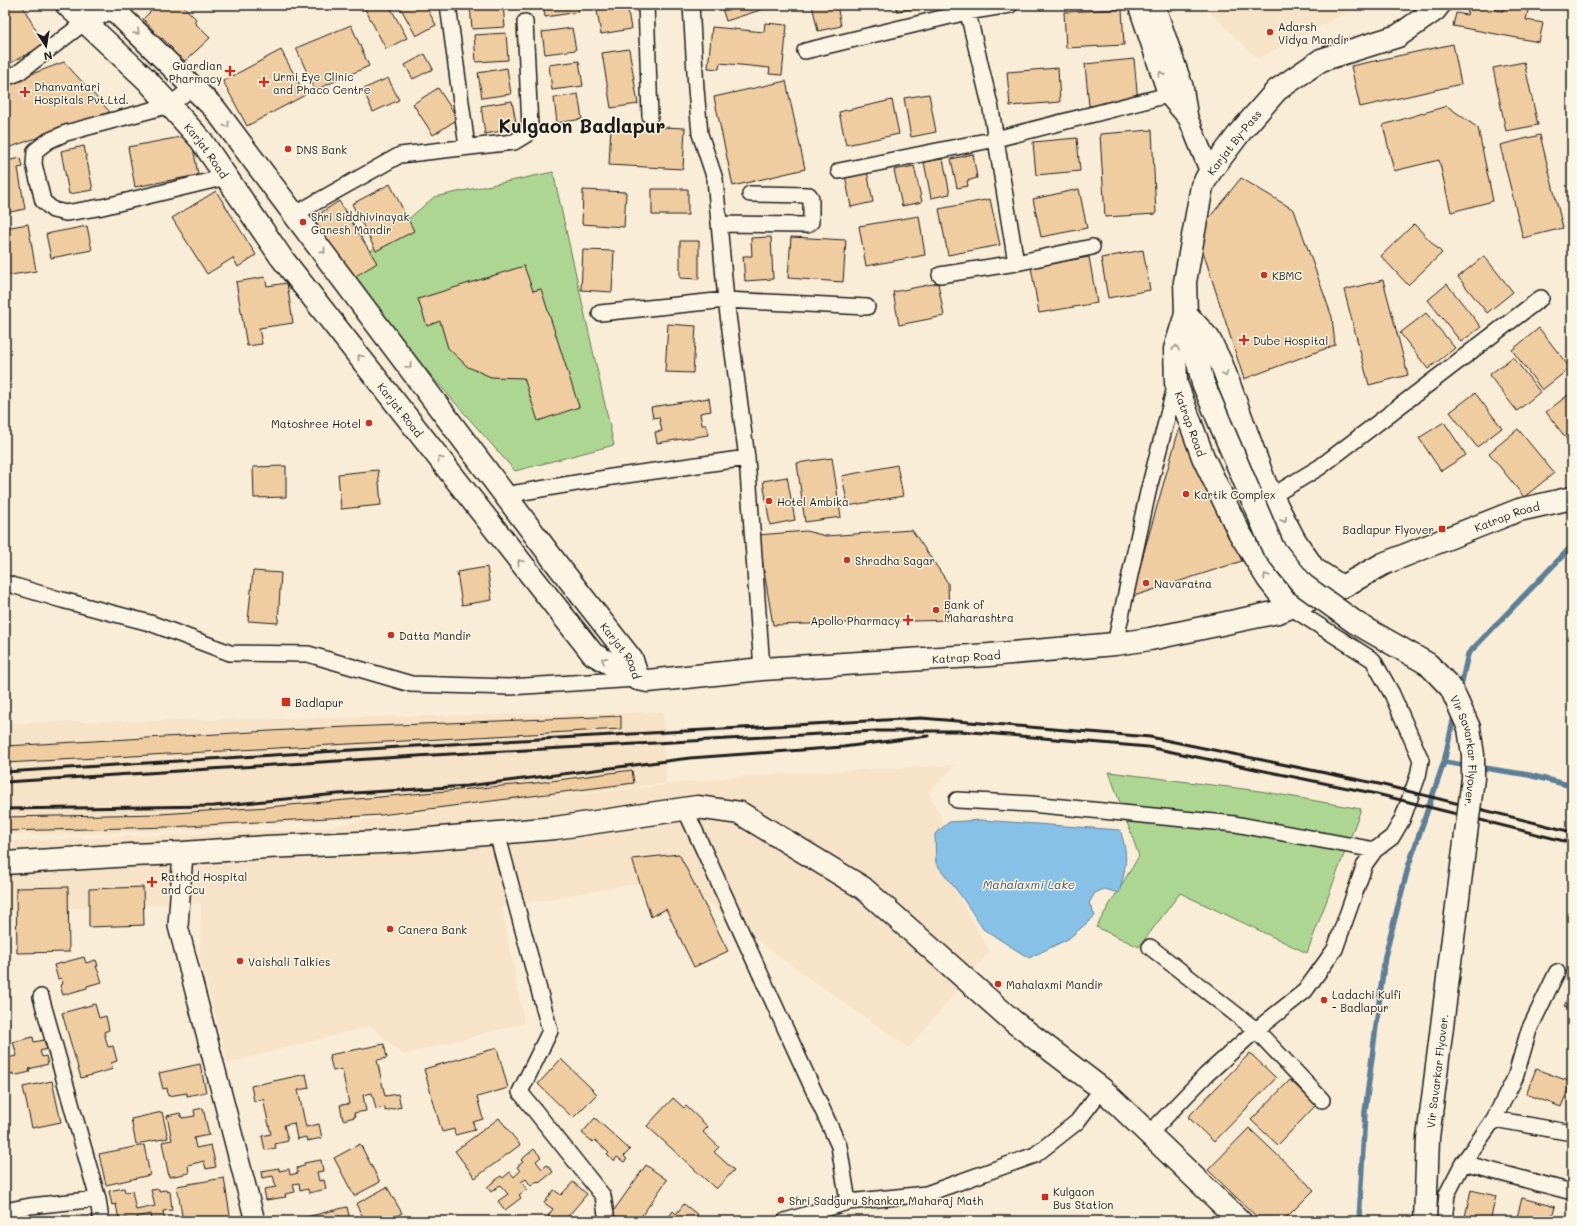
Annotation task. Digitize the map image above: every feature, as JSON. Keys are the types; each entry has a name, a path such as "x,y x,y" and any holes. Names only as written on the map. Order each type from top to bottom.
{"main road":[{"name":"Karjat Road","path":"67,5 147,80 201,140 281,257 593,654 638,679"},
{"name":"Karjat By-Pass","path":"1204,382 1186,314 1185,282 1202,186 1210,172 1241,131 1277,90 1321,60 1398,36 1440,5"},
{"name":"Karjat Road","path":"111,6 215,109 632,660 638,679"},
{"name":"Katrap Road","path":"1186,314 1175,349 1176,383 1203,457 1239,532 1268,579 1290,607"},
{"path":"1186,314 1209,339 1222,366 1265,483 1294,539 1314,569 1342,587"},
{"name":"Vir Savarkar Flyover.","path":"1204,382 1273,548 1303,584 1356,623 1428,664 1451,688 1469,728 1473,755 1473,778 1428,1138 1425,1221"},
{"name":"Katrap Road","path":"638,679 648,681 762,669 989,655 1115,644 1150,639 1278,612 1342,587 1383,564 1519,510 1572,498"},
{"path":"5,863 266,847 406,841 555,828 697,807 740,813 862,888 1014,1022 1102,1089 1240,1221"}],"street":[{"path":"448,5 467,147"},
{"path":"646,5 650,116"},
{"path":"691,5 700,134 715,179 726,300 747,458 762,669"},
{"path":"805,51 966,8 1010,5"},
{"path":"1138,5 1168,95 1188,118"},
{"path":"1155,5 1183,86 1188,118 1210,172"},
{"path":"5,78 18,73 85,22 111,6"},
{"path":"966,8 991,109 1016,263"},
{"path":"295,214 400,155 514,142 528,134 530,127 525,22"},
{"path":"193,87 170,105 66,133 48,141 35,151 34,164 43,201 53,210 66,213 102,207 226,177"},
{"path":"839,170 996,139 1168,95"},
{"path":"719,224 807,225 811,222 811,198 809,195 750,194"},
{"path":"940,275 1016,263 1092,247"},
{"path":"1272,496 1320,467 1541,298"},
{"path":"600,313 726,300 867,307"},
{"path":"1115,644 1148,492 1176,383"},
{"path":"505,494 747,458"},
{"path":"5,583 62,600 150,623 230,653 308,654 412,684 509,687 638,679"},
{"path":"1149,1134 1206,1075 1256,1030 1305,991 1335,949 1365,864 1375,850 1392,837 1402,820 1418,776 1421,760 1392,694 1373,660 1290,607"},
{"path":"957,800 1031,804 1235,824 1375,850"},
{"path":"685,809 839,1146 848,1202"},
{"path":"497,833 550,1031 520,1092 603,1196 607,1221"},
{"path":"183,853 178,926 255,1221"},
{"path":"1150,947 1256,1030 1322,1100"},
{"path":"1444,1221 1447,1194 1463,1163 1494,1119 1515,1078 1529,1030 1557,972"},
{"path":"42,997 98,1199 101,1221"},
{"path":"784,1221 848,1202 926,1194 1035,1155 1077,1122 1102,1089"},
{"path":"1494,1119 1572,1133"},
{"path":"1463,1163 1572,1192"},
{"path":"5,1212 30,1206 98,1199"}],"shaded area":[{"name":"Adarsh Vidya Mandir","path":"1203,5 1362,5 1257,59"},
{"path":"663,712 666,783 472,807 332,820 169,831 5,835 5,723"},
{"path":"955,765 929,792 945,827 951,884 990,951 909,1048 785,961 675,877 502,907 524,1023 403,1055 371,1026 228,1063 200,958 201,903 5,911 5,841 316,829 376,818 745,776"}],"green space":[{"path":"553,172 614,445 515,471 343,275 434,197"},
{"path":"1109,772 1260,791 1361,809 1307,953 1180,893 1139,947 1096,927 1139,856"}],"water":[{"name":"Mahalaxmi Lake","path":"981,820 1120,830 1125,847 1126,862 1119,893 1104,889 1095,893 1089,903 1095,916 1068,939 1029,958 983,929 964,900 936,863 935,834 949,822"}],"building":[{"path":"22,5 44,45 5,66 5,6"},
{"path":"157,5 182,5 196,19 194,22 210,38 185,61 179,56 177,58 170,52 173,49 162,38 158,42 152,35 155,32 143,19"},
{"path":"363,5 389,5 407,38 386,49"},
{"path":"399,5 425,5 436,25 416,36"},
{"path":"470,5 503,5 505,27 472,29"},
{"path":"543,5 578,5 579,12 545,17"},
{"path":"596,5 627,5 631,29 601,34"},
{"path":"721,5 776,5 726,21"},
{"path":"812,5 837,5 841,26 818,31"},
{"path":"896,5 939,5 897,11"},
{"path":"1469,5 1497,5 1496,10 1503,11 1504,5 1529,5 1526,20 1543,23 1539,42 1453,26 1456,13 1467,15"},
{"path":"1122,9 1124,45 1066,48 1064,12"},
{"path":"765,23 787,25 782,75 769,74 770,68 720,63 719,69 708,68 712,27 764,32"},
{"path":"351,25 369,66 315,90 296,48"},
{"path":"572,28 576,50 545,54 542,32"},
{"path":"506,33 508,60 476,62 474,35"},
{"path":"1453,44 1461,84 1360,107 1351,66"},
{"path":"629,49 638,104 611,108 602,53"},
{"path":"281,50 305,95 247,126 223,81"},
{"path":"425,54 433,69 413,79 405,65"},
{"path":"1134,59 1138,102 1089,106 1085,64"},
{"path":"579,61 583,86 552,90 549,65"},
{"path":"64,62 110,112 5,149 5,84"},
{"path":"1524,62 1538,125 1506,131 1493,68"},
{"path":"507,68 511,94 482,98 478,73"},
{"path":"1058,68 1060,102 1010,106 1007,72"},
{"path":"388,78 399,100 373,112 363,89"},
{"path":"786,81 805,169 733,186 714,97"},
{"path":"438,88 458,119 433,135 413,104"},
{"path":"578,94 582,119 557,123 554,98"},
{"path":"929,94 936,132 911,137 904,98"},
{"path":"892,100 899,134 846,145 839,112"},
{"path":"512,101 517,128 485,134 481,106"},
{"path":"1447,106 1478,128 1493,201 1451,212 1439,160 1394,171 1383,125"},
{"path":"611,125 685,128 683,169 609,165"},
{"path":"1152,130 1156,214 1105,217 1100,134"},
{"path":"191,135 198,175 135,187 128,147"},
{"path":"1540,135 1563,228 1523,238 1500,145"},
{"path":"1077,138 1080,171 1036,175 1033,142"},
{"path":"84,146 93,190 69,194 61,151"},
{"path":"973,154 977,178 967,181 968,186 957,188 951,159"},
{"path":"21,158 23,167 18,168 25,209 5,213 5,161"},
{"path":"943,159 950,194 931,198 924,162"},
{"path":"914,166 922,202 902,206 894,170"},
{"path":"867,171 873,202 851,207 845,175"},
{"name":"KBMC","path":"1241,178 1294,210 1332,317 1335,345 1244,379 1197,233"},
{"path":"390,184 414,231 376,251 352,204"},
{"path":"652,189 688,189 688,215 652,215"},
{"path":"1079,189 1087,228 1041,237 1033,199"},
{"path":"583,190 626,192 624,227 582,224"},
{"path":"216,191 256,255 238,267 233,258 207,274 172,218"},
{"path":"990,199 1000,245 948,255 939,209"},
{"path":"339,201 377,263 351,279 313,218"},
{"path":"919,216 925,255 866,266 859,226"},
{"path":"28,224 36,271 5,276 5,228"},
{"path":"1414,224 1442,253 1408,285 1381,256"},
{"path":"87,226 92,250 51,258 46,234"},
{"path":"771,237 773,279 745,281 743,256 752,256 751,238"},
{"path":"791,237 846,240 843,282 788,278"},
{"path":"680,241 699,241 699,279 680,278"},
{"path":"583,250 614,251 612,292 581,290"},
{"path":"1143,250 1150,290 1108,298 1101,258"},
{"path":"1484,256 1513,292 1487,313 1458,277"},
{"path":"1089,257 1097,303 1039,313 1031,267"},
{"path":"524,266 533,291 541,289 579,407 538,421 524,378 491,377 468,367 448,348 440,321 427,326 418,299"},
{"path":"265,277 267,286 287,283 293,323 259,328 262,344 247,346 236,282"},
{"path":"1383,280 1408,375 1369,385 1344,290"},
{"path":"938,283 944,316 899,325 893,292"},
{"path":"1447,284 1481,327 1461,342 1428,300"},
{"path":"1426,313 1455,348 1428,369 1400,333"},
{"path":"668,324 696,326 693,373 665,372"},
{"path":"1539,328 1570,368 1542,390 1512,350"},
{"path":"1513,357 1540,392 1517,411 1489,375"},
{"path":"1572,392 1572,446 1546,412"},
{"path":"1475,393 1502,428 1477,447 1450,412"},
{"path":"709,398 711,411 700,413 702,425 706,425 708,435 657,443 655,432 662,431 659,417 653,418 651,407"},
{"path":"1444,422 1466,455 1441,471 1419,438"},
{"name":"Kartik Complex","path":"1180,426 1242,561 1131,597"},
{"path":"1518,429 1554,473 1524,497 1489,453"},
{"path":"832,458 841,517 805,522 797,463"},
{"path":"897,465 903,496 848,506 842,476"},
{"path":"286,466 286,497 254,498 253,467"},
{"path":"378,470 381,505 341,509 338,474"},
{"path":"787,477 795,520 770,525 763,481"},
{"name":"Shradha Sagar","path":"912,530 948,583 949,620 773,625 758,535 806,531 826,536"},
{"path":"487,567 492,600 462,605 457,572"},
{"path":"253,571 281,573 278,623 248,621"},
{"path":"621,716 621,729 5,763 5,746 324,728"},
{"path":"632,770 634,783 381,815 170,827 5,831 5,817 160,814 268,807 536,783"},
{"path":"679,854 728,951 694,967 666,909 651,917 632,859"},
{"path":"68,887 69,952 17,953 16,888"},
{"path":"143,887 144,925 89,927 89,889"},
{"path":"84,957 86,963 96,960 98,966 96,966 102,982 63,995 60,985 63,984 61,978 58,979 54,965"},
{"path":"1572,990 1572,1009 1564,1006"},
{"path":"95,1004 99,1018 106,1016 109,1030 104,1032 108,1047 113,1046 117,1061 111,1063 113,1069 81,1078 62,1013"},
{"path":"33,1037 34,1042 44,1040 47,1049 40,1051 42,1057 46,1056 48,1064 29,1069 30,1072 13,1076 13,1073 10,1074 6,1058 17,1056 13,1042"},
{"path":"384,1044 387,1058 377,1060 385,1096 398,1094 401,1107 385,1111 385,1107 376,1109 372,1093 363,1095 366,1111 354,1113 355,1117 343,1120 340,1105 349,1104 342,1069 333,1071 329,1055"},
{"path":"497,1048 508,1088 477,1097 483,1119 473,1122 475,1130 455,1135 454,1129 442,1132 424,1069"},
{"path":"1250,1053 1276,1078 1214,1142 1188,1117"},
{"path":"561,1059 597,1094 573,1118 538,1084"},
{"path":"200,1064 206,1092 187,1096 187,1093 168,1096 167,1088 163,1089 159,1073"},
{"path":"1536,1069 1571,1082 1561,1107 1526,1094"},
{"path":"306,1074 309,1088 298,1090 306,1127 319,1124 322,1138 307,1141 306,1137 297,1139 294,1123 284,1125 288,1141 275,1144 276,1148 265,1150 262,1136 271,1134 263,1099 254,1101 251,1086"},
{"path":"1290,1080 1316,1105 1278,1145 1251,1120"},
{"path":"52,1081 61,1122 32,1128 23,1087"},
{"path":"673,1098 684,1108 686,1106 708,1127 703,1132 719,1147 714,1152 734,1170 716,1189 647,1126"},
{"path":"203,1108 209,1135 194,1138 196,1148 211,1145 216,1167 206,1169 204,1161 188,1165 189,1173 169,1177 162,1142 172,1140 167,1116 180,1113 182,1118 195,1116 194,1110"},
{"path":"162,1112 168,1138 136,1144 131,1119"},
{"path":"499,1118 520,1145 475,1178 455,1151"},
{"path":"595,1118 630,1150 624,1156 627,1159 624,1162 617,1157 614,1161 607,1155 609,1153 595,1140 593,1142 582,1133"},
{"path":"1249,1128 1314,1190 1283,1221 1261,1221 1208,1170"},
{"path":"360,1144 380,1182 354,1196 334,1158"},
{"path":"144,1145 150,1175 106,1185 99,1154"},
{"path":"534,1149 541,1157 536,1161 542,1169 547,1165 553,1172 539,1183 537,1181 531,1186 526,1179 521,1182 527,1189 519,1195 521,1198 505,1210 498,1201 508,1194 500,1185 491,1192 487,1187 501,1176 503,1178 510,1172 514,1177 520,1171 517,1167 523,1162 521,1160"},
{"path":"321,1160 323,1171 317,1172 319,1181 324,1180 326,1189 309,1193 308,1189 300,1191 299,1183 293,1184 295,1192 285,1194 286,1197 266,1200 264,1189 276,1187 273,1176 262,1178 261,1171 279,1168 279,1171 289,1169 290,1175 298,1173 297,1168 304,1166 304,1163"},
{"path":"646,1165 667,1180 638,1221 607,1220"},
{"path":"224,1178 231,1221 183,1221 177,1186"},
{"path":"573,1182 587,1194 564,1221 554,1221 548,1216 553,1209 544,1203 554,1190 561,1195"},
{"path":"387,1187 402,1213 387,1221 365,1221 356,1204"},
{"path":"124,1188 125,1192 132,1191 136,1210 155,1206 151,1190 159,1189 159,1191 170,1191 172,1210 163,1211 165,1221 152,1221 151,1214 137,1217 138,1221 127,1221 127,1218 119,1220 116,1204 112,1205 109,1191"},
{"path":"1471,1190 1496,1196 1490,1221 1464,1221"},
{"path":"1522,1198 1555,1207 1551,1221 1516,1221"},
{"path":"684,1204 698,1215 693,1221 666,1221 673,1211 676,1214"},
{"path":"347,1207 350,1220 290,1221"},
{"path":"953,1218 952,1221 932,1221"}],"waterway":[{"path":"1460,690 1468,654 1572,546"},
{"path":"1359,1221 1365,1112 1385,956 1409,864 1444,762 1455,712"},
{"path":"1444,762 1469,766"},
{"path":"1478,767 1529,775 1572,786"}],"railway":[{"path":"5,772 432,745 921,718 1150,737 1379,784 1572,832"},
{"path":"5,782 433,755 875,731 960,731 1148,747 1377,794 1572,843"},
{"path":"5,809 214,806 338,794 467,786 690,758 843,747 928,736"}],"place":[{"name":"Adarsh Vidya Mandir","path":"1270,32"},
{"name":"Guardian Pharmacy","path":"230,71"},
{"name":"Urmi Eye Clinic and Phaco Centre","path":"264,82"},
{"name":"Dhanvantari Hospitals Pvt.Ltd.","path":"25,92"},
{"name":"DNS Bank","path":"288,149"},
{"name":"Shri Siddhivinayak Ganesh Mandir","path":"303,222"},
{"name":"KBMC","path":"1264,275"},
{"name":"Dube Hospital","path":"1244,340"},
{"name":"Matoshree Hotel","path":"369,423"},
{"name":"Kartik Complex","path":"1186,494"},
{"name":"Hotel Ambika","path":"769,501"},
{"name":"Badlapur Flyover","path":"1442,529"},
{"name":"Shradha Sagar","path":"847,560"},
{"name":"Navaratna","path":"1146,583"},
{"name":"Bank of Maharashtra","path":"936,610"},
{"name":"Apollo Pharmacy","path":"908,620"},
{"name":"Datta Mandir","path":"391,635"},
{"name":"Badlapur","path":"286,702"},
{"name":"Rathod Hospital and Ccu","path":"152,882"},
{"name":"Canera Bank","path":"390,929"},
{"name":"Vaishali Talkies","path":"240,961"},
{"name":"Mahalaxmi Mandir","path":"998,984"},
{"name":"Ladachi Kulfi - Badlapur","path":"1324,1000"},
{"name":"Kulgaon Bus Station","path":"1045,1197"},
{"name":"Shri Sadguru Shankar Maharaj Math","path":"781,1200"}],"district":[{"name":"Kulgaon Badlapur","path":"582,125"}]}
